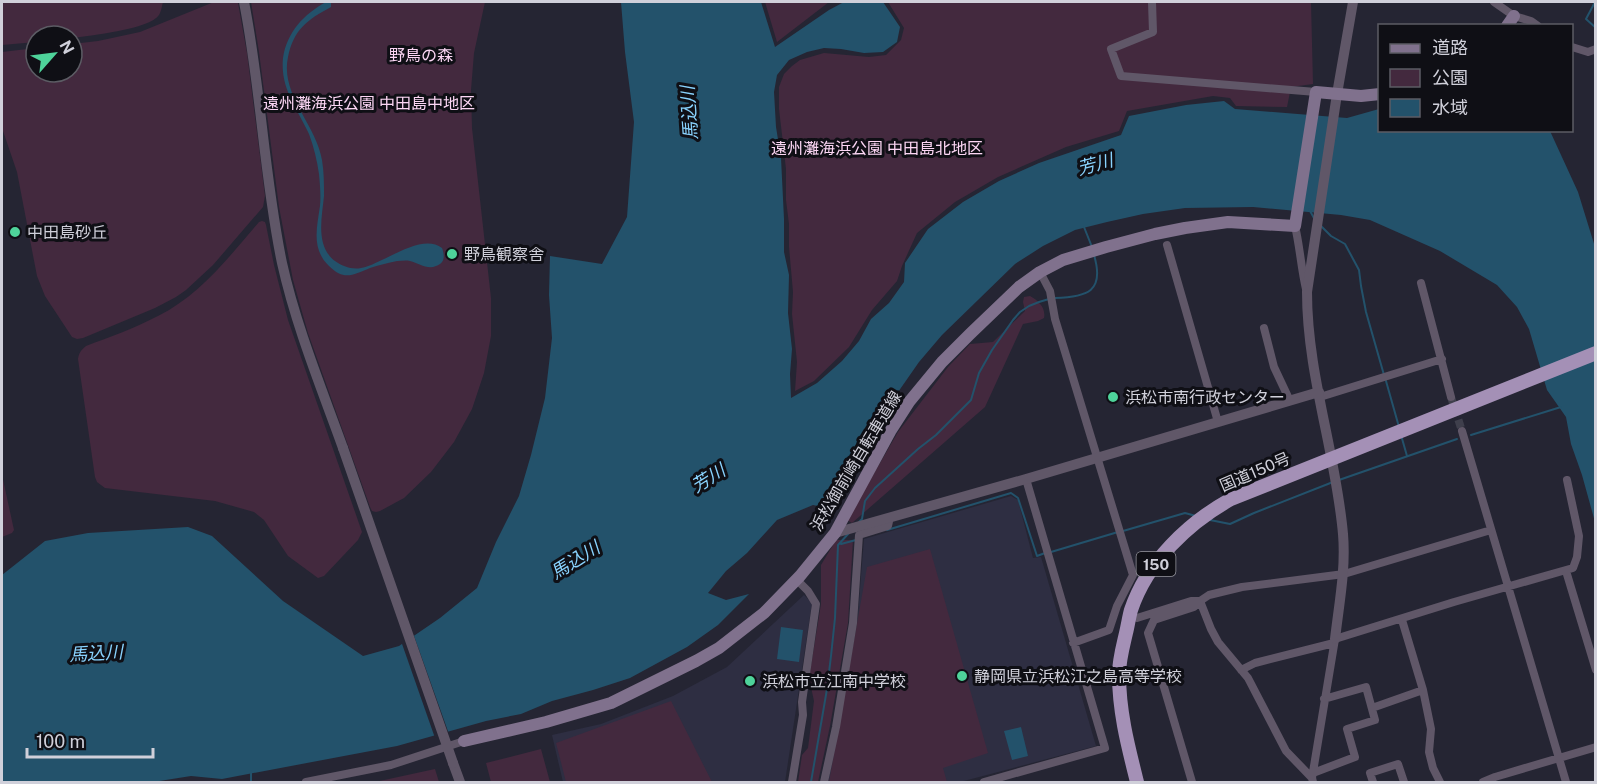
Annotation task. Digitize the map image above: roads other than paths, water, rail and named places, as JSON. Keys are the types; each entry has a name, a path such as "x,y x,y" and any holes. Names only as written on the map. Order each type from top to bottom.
{"highway":[{"name":"国道150号","path":"1137,783 1122,724 1119,671 1122,648 1131,609 1143,585 1153,567 1177,539 1211,510 1231,499 1596,353"}],"main road":[{"path":"1295,226 1316,92 1337,96 1378,94"},
{"name":"浜松御前崎自転車道線","path":"464,741 611,703 679,671 719,648 764,613 836,533 891,430 909,402 963,340 1019,287 1040,272 1063,260 1155,234 1185,228 1228,222 1295,226"}],"street":[{"path":"244,2 282,263 303,335 460,783"},
{"path":"1152,2 1153,32 1111,49 1121,76 1316,92"},
{"path":"1306,292 1353,2"},
{"path":"1494,2 1510,21 1534,23"},
{"path":"1573,48 1588,52 1596,49"},
{"path":"1295,226 1306,292 1307,317 1343,534 1344,574 1313,778"},
{"path":"1167,245 1218,422"},
{"path":"1040,272 1050,291 1055,319 1133,575 1117,606 1109,630 1072,641"},
{"path":"1421,284 1451,397"},
{"path":"1264,328 1274,367 1290,401"},
{"path":"836,533 1290,401 1442,360"},
{"path":"1462,431 1566,783"},
{"path":"984,783 1105,748 1026,479"},
{"path":"1241,670 1255,663 1573,568 1577,557 1579,536 1566,480"},
{"path":"824,783 838,717 853,623 859,535 888,526 890,517"},
{"path":"1192,783 1148,633 1154,620 1194,607 1209,595 1242,587 1344,574 1491,530"},
{"path":"1566,571 1596,669"},
{"path":"792,783 803,715 801,702 816,604 808,591 796,579"},
{"path":"1137,618 1200,600"},
{"path":"1200,600 1218,642 1248,678 1286,750 1313,778"},
{"path":"1402,620 1423,690 1431,729 1429,752 1440,783"},
{"path":"1072,641 1104,627"},
{"path":"1313,778 1355,757 1347,729 1376,720 1366,687 1324,699"},
{"path":"1372,708 1423,690"},
{"path":"306,783 391,765 464,741"},
{"path":"1483,783 1495,777 1596,747"},
{"path":"1373,783 1370,773 1398,764 1404,783"}],"water":[{"path":"326,2 331,3 331,7 308,21 294,39 288,57 287,71 294,97 313,134 322,160 324,196 321,231 325,247 329,255 338,263 358,268 413,246 433,244 442,248 444,254 444,259 439,265 429,267 410,261 397,261 344,275 334,271 323,259 317,245 320,206 319,174 309,134 287,89 283,58 288,40 298,25"},
{"path":"621,2 761,2 775,47 844,2 883,2 900,27 897,42 883,52 864,53 824,48 789,60 777,75 774,92 781,158 784,252 789,275 791,398 817,383 842,361 859,341 871,319 889,303 904,282 905,263 928,229 963,202 999,181 1039,163 1121,135 1129,116 1186,105 1224,101 1235,109 1347,118 1378,109 1378,132 1550,132 1578,192 1595,247 1595,522 1571,444 1566,417 1547,390 1529,329 1517,307 1497,285 1440,251 1370,220 1253,207 1185,208 1143,214 1075,230 1043,246 1015,264 942,335 919,362 844,475 827,508 813,505 777,520 747,553 726,571 708,593 726,600 749,594 718,625 687,647 630,678 552,701 521,714 486,721 397,746 222,779 191,776 153,782 2,782 2,575 45,541 88,533 188,527 212,536 283,601 363,656 399,646 440,618 477,588 496,542 519,496 545,398 552,338 549,295 550,256 602,264 627,217 634,122"},
{"path":"781,627 803,630 799,662 777,659"},
{"path":"1021,727 1028,756 1012,760 1004,731"}],"waterway":[{"path":"1595,2 1586,19 1596,28"},
{"path":"1309,209 1315,220"},
{"path":"1321,226 1331,236 1345,244 1359,270 1366,312 1384,375"},
{"path":"1084,227 1092,247"},
{"path":"1055,298 1076,296 1091,290 1097,277 1094,255"},
{"path":"859,522 862,519 865,501 875,488 936,435 971,400 979,373 1013,320 1029,306 1049,299"},
{"path":"1386,381 1399,427"},
{"path":"1471,435 1561,407"},
{"path":"1401,435 1407,456"},
{"path":"1339,480 1457,439"},
{"path":"1210,520 1230,524 1333,482"},
{"path":"887,530 1011,493 1018,498 1037,556 1045,553"},
{"path":"1123,531 1185,513 1196,516"},
{"path":"1051,552 1118,532"},
{"path":"811,782 831,656 838,545 849,533"},
{"path":"841,544 856,540"},
{"path":"251,771 251,782"}],"tunnel":[{"path":"1451,397 1462,431"}],"place":[{"name":"中田島砂丘","path":"15,232"},
{"name":"野鳥観察舎","path":"452,254"},
{"name":"浜松市南行政センター","path":"1113,397"},
{"name":"静岡県立浜松江之島高等学校","path":"962,676"},
{"name":"浜松市立江南中学校","path":"750,681"}],"park label":[{"name":"野鳥の森","path":"421,55"},
{"name":"遠州灘海浜公園 中田島中地区","path":"369,103"},
{"name":"遠州灘海浜公園 中田島北地区","path":"877,148"}],"water label":[{"name":"馬込川","path":"689,113"},
{"name":"芳川","path":"1095,164"},
{"name":"芳川","path":"708,478"},
{"name":"馬込川","path":"575,560"},
{"name":"馬込川","path":"96,653"}]}
